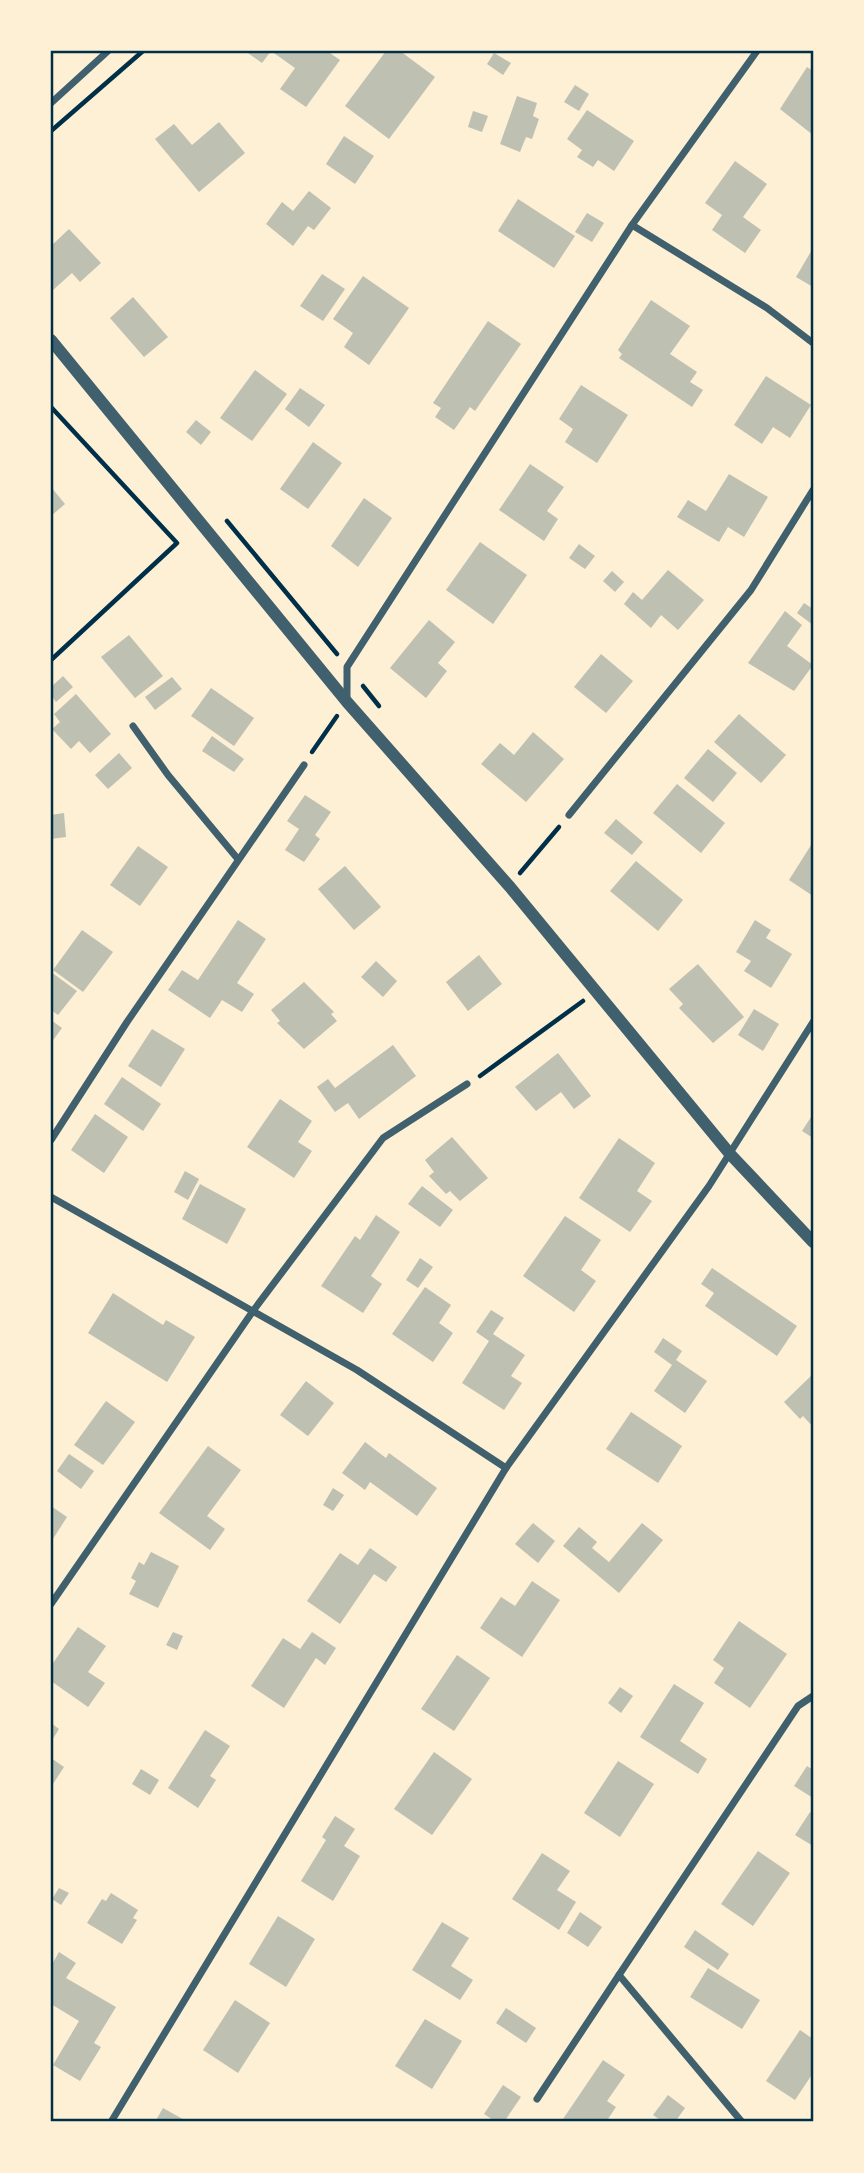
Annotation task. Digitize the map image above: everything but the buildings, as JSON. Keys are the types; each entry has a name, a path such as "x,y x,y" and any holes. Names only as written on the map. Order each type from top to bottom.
{"street":[{"path":"51,103 108,51"},
{"path":"347,702 347,667 632,225 757,51"},
{"path":"632,225 766,307 813,343"},
{"path":"51,340 347,702 510,887 730,1154 813,1242"},
{"path":"569,815 751,590 813,490"},
{"path":"133,726 168,775 237,858"},
{"path":"51,1140 237,858 304,765"},
{"path":"111,2122 506,1468 730,1154 813,1022"},
{"path":"51,1604 253,1311 383,1138 467,1084"},
{"path":"51,1198 357,1370 506,1468"},
{"path":"537,2099 799,1706 813,1696"},
{"path":"619,1975 742,2122"}],"path":[{"path":"51,131 143,51"},
{"path":"51,407 177,543 51,660"},
{"path":"304,765 347,702"},
{"path":"510,887 569,815"},
{"path":"467,1084 596,991"}]}
